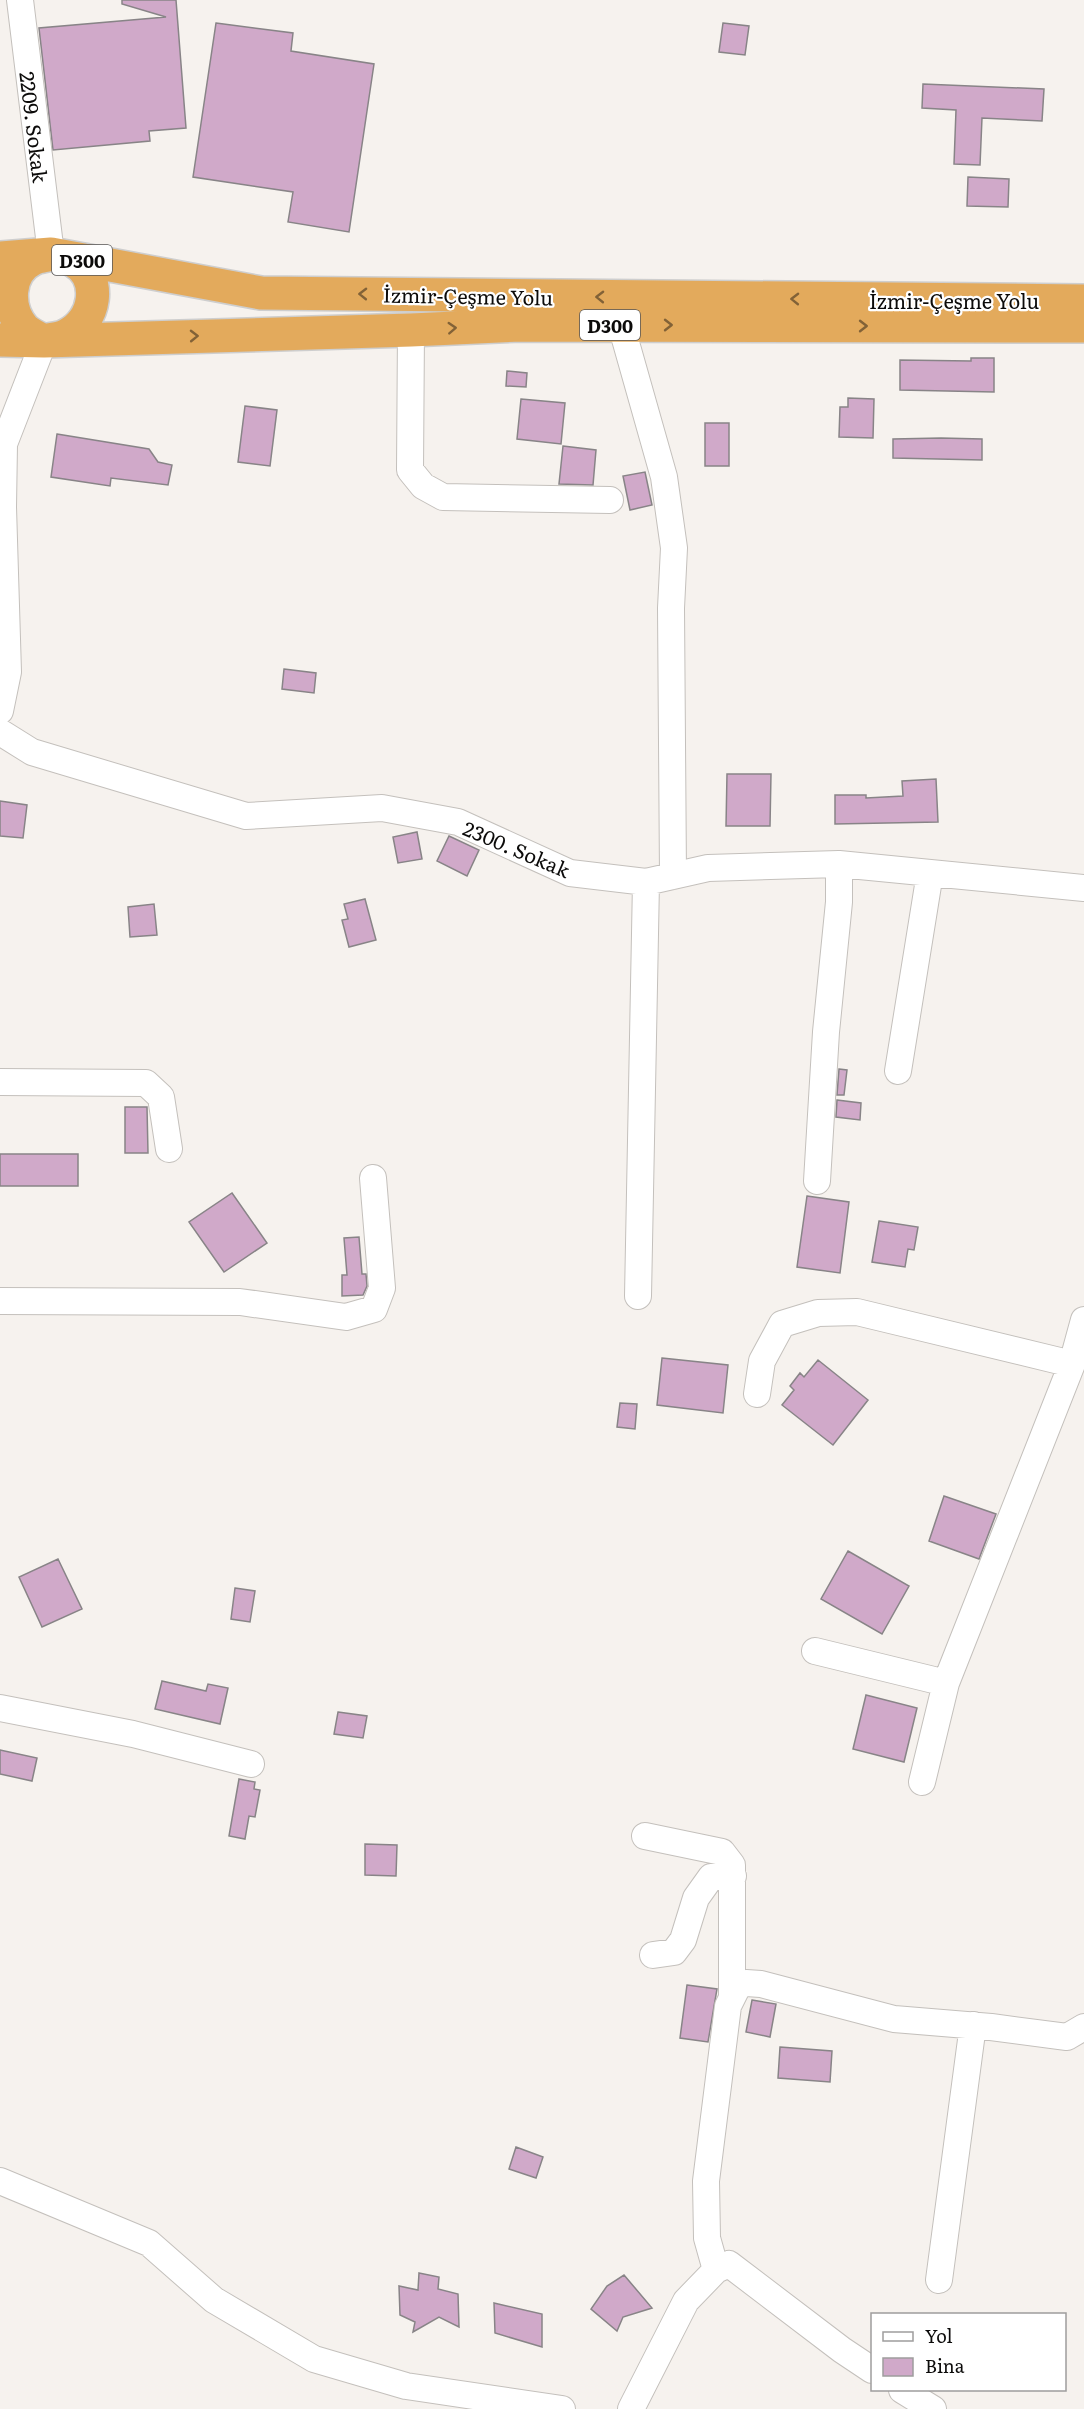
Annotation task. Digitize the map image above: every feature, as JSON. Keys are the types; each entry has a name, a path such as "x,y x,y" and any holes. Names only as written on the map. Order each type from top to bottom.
{"highway":[{"name":"İzmir-Çeşme Yolu","path":"0,258 51,254 261,293 1084,301"},
{"path":"51,254 72,259 83,268 90,279 93,292 92,305 87,317 67,336 44,341 26,331 16,318 11,292 14,278 22,267 33,259 51,254"},
{"name":"İzmir-Çeşme Yolu","path":"0,340 44,341 521,325 1084,326"}],"street":[{"name":"2209. Sokak","path":"20,0 51,254"},
{"path":"621,325 664,477 674,548 671,608 673,876"},
{"path":"411,330 410,470 423,486 443,497 610,500"},
{"path":"0,711 8,672 3,507 4,444 44,341"},
{"name":"2300. Sokak","path":"0,732 32,752 246,816 382,808 458,822 570,873 646,882 708,868 839,864 1084,888"},
{"path":"817,1180 826,1032 839,902 839,864"},
{"path":"898,1071 930,873"},
{"path":"638,1296 646,882"},
{"path":"0,1082 146,1083 161,1097 170,1149"},
{"path":"0,1301 240,1302 346,1317 374,1309 382,1288 372,1178"},
{"path":"757,1394 762,1361 782,1324 819,1313 857,1312 1072,1364"},
{"path":"922,1782 946,1683 1072,1364 1084,1320"},
{"path":"815,1651 946,1683"},
{"path":"0,1708 133,1734 251,1764"},
{"path":"645,1836 698,1845 722,1852 732,1865 732,1995"},
{"path":"653,1955 674,1952 683,1940 696,1899 711,1877 733,1875"},
{"path":"871,2369 722,2267 707,2238 706,2181 728,2006 732,1995 738,1986 746,1983 761,1984 894,2019 973,2025 1067,2037 1084,2027"},
{"path":"939,2280 973,2025"},
{"path":"0,2181 149,2243 214,2300 314,2359 402,2398 562,2409"},
{"path":"631,2409 686,2301 722,2267"},
{"path":"904,2391 933,2409"}],"building":[{"path":"122,0 176,0 186,128 149,131 150,141 53,150 39,28 166,17 122,4"},
{"path":"216,23 293,33 291,51 374,64 349,232 288,222 293,192 193,177"},
{"path":"723,23 749,26 745,55 719,52"},
{"path":"923,84 1044,89 1042,121 982,118 980,165 954,164 956,110 922,108"},
{"path":"968,177 1009,179 1008,207 967,206"},
{"path":"971,358 994,358 994,392 900,390 900,360 971,361"},
{"path":"507,371 527,373 526,387 506,386"},
{"path":"848,398 874,399 873,438 839,437 840,407 848,407"},
{"path":"521,399 565,403 561,444 517,439"},
{"path":"245,406 277,410 270,466 238,462"},
{"path":"705,423 729,423 729,466 705,466"},
{"path":"57,434 149,449 158,462 172,465 168,485 111,478 110,486 51,477"},
{"path":"893,439 982,439 982,460 893,458"},
{"path":"563,446 596,450 593,485 559,484"},
{"path":"645,472 652,505 630,510 623,476"},
{"path":"284,669 316,673 314,693 282,689"},
{"path":"727,774 771,774 770,826 726,826"},
{"path":"936,779 938,822 835,824 835,795 866,795 866,798 903,796 902,781"},
{"path":"0,801 27,805 23,838 0,836"},
{"path":"417,832 422,859 398,863 393,837"},
{"path":"449,836 479,850 467,876 437,861"},
{"path":"365,899 376,940 349,947 342,920 348,919 344,904"},
{"path":"154,904 157,935 130,937 128,907"},
{"path":"839,1069 847,1070 844,1095 837,1095"},
{"path":"837,1100 861,1103 860,1120 836,1117"},
{"path":"125,1107 147,1107 148,1153 125,1153"},
{"path":"0,1154 78,1154 78,1186 0,1186"},
{"path":"232,1193 267,1243 224,1272 189,1222"},
{"path":"807,1196 849,1202 840,1273 797,1267"},
{"path":"879,1221 918,1227 914,1250 908,1249 905,1267 872,1262"},
{"path":"359,1237 362,1274 366,1274 367,1286 363,1295 342,1296 342,1275 347,1275 344,1238"},
{"path":"662,1358 728,1365 723,1413 657,1405"},
{"path":"818,1360 868,1400 833,1445 782,1405 794,1390 790,1386 800,1373 804,1377"},
{"path":"620,1403 637,1404 635,1429 617,1427"},
{"path":"944,1496 996,1514 979,1559 929,1541"},
{"path":"848,1551 909,1586 882,1634 821,1599"},
{"path":"58,1559 82,1609 42,1627 19,1577"},
{"path":"235,1588 255,1591 250,1622 231,1619"},
{"path":"162,1681 206,1691 208,1684 228,1688 220,1724 155,1709"},
{"path":"866,1695 917,1708 904,1762 853,1749"},
{"path":"338,1712 367,1716 363,1738 334,1734"},
{"path":"0,1750 37,1758 32,1781 0,1774"},
{"path":"239,1779 255,1782 254,1789 260,1790 255,1817 249,1816 245,1839 229,1836"},
{"path":"365,1844 397,1845 396,1876 365,1875"},
{"path":"687,1985 717,1989 708,2042 680,2038"},
{"path":"752,2000 776,2004 770,2037 746,2032"},
{"path":"780,2047 832,2051 830,2082 778,2078"},
{"path":"516,2147 543,2157 536,2178 509,2169"},
{"path":"419,2273 439,2277 438,2289 458,2294 459,2327 439,2317 413,2332 415,2322 400,2315 399,2286 418,2290"},
{"path":"624,2275 652,2308 623,2317 617,2331 591,2309 607,2286"},
{"path":"494,2303 542,2314 542,2347 495,2333"}]}
